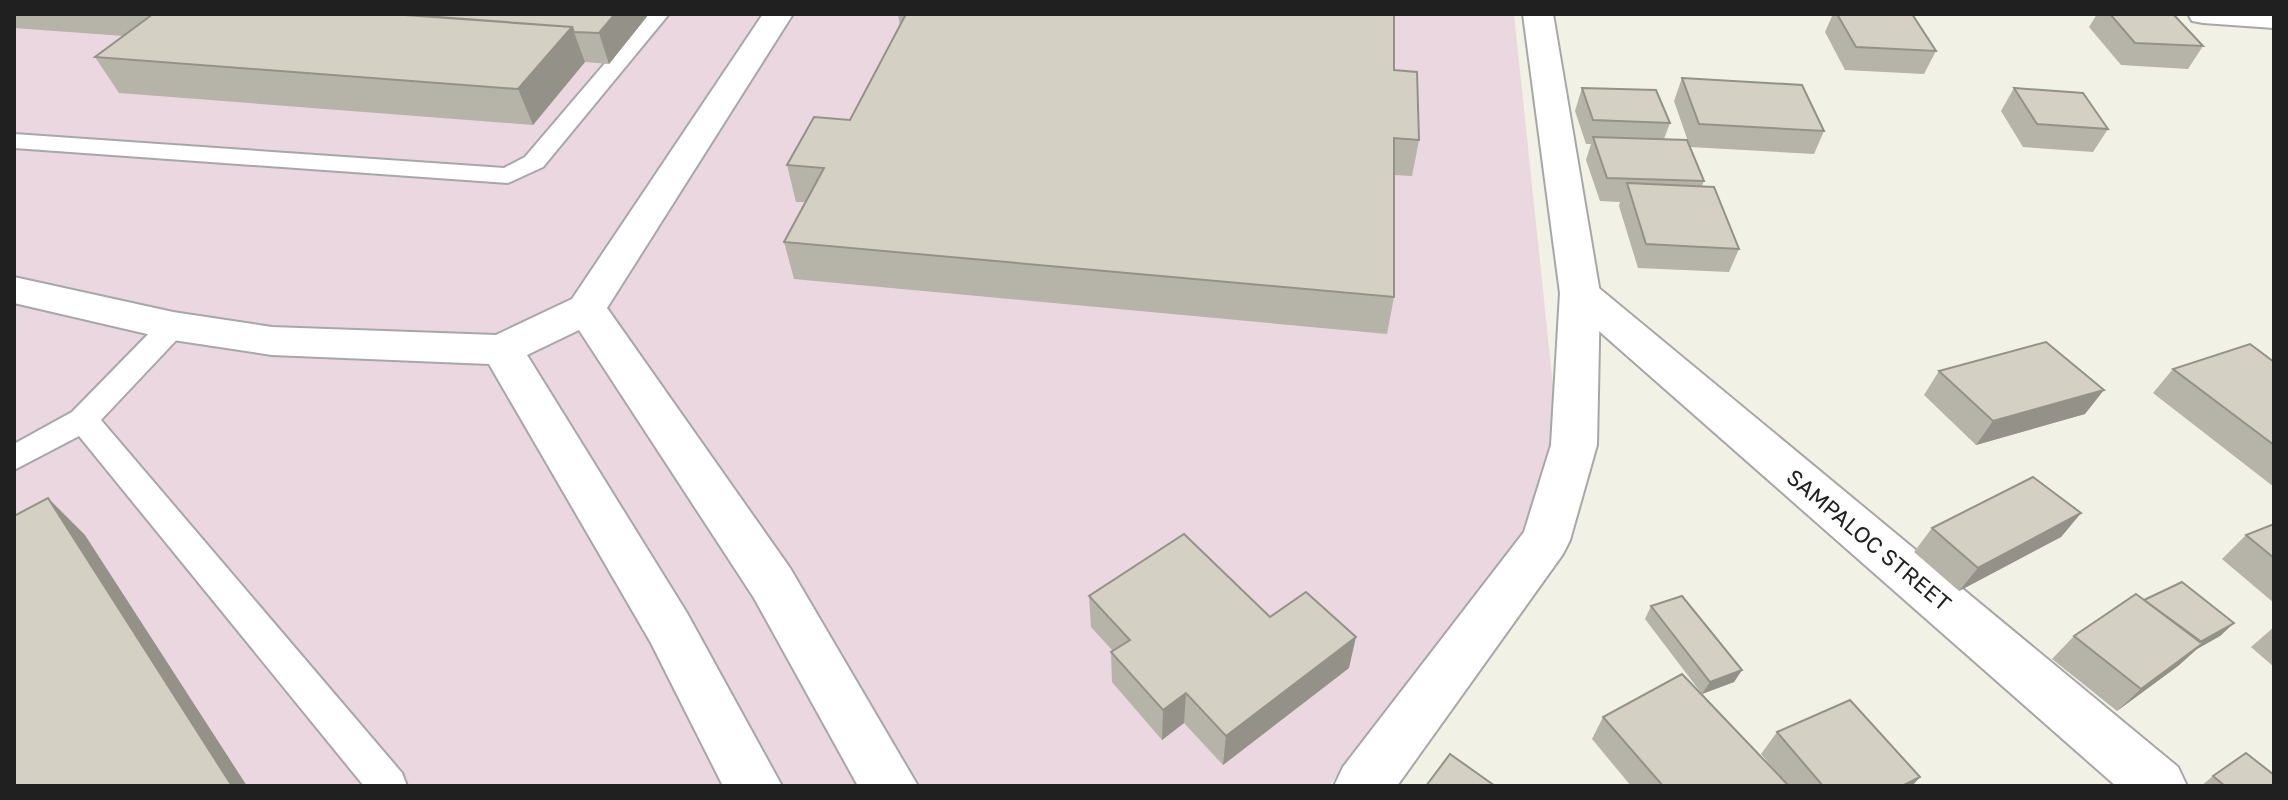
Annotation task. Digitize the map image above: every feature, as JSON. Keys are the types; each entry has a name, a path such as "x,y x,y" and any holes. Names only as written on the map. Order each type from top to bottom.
{"street":[{"path":"14,290 173,326 272,341 502,350 586,309 778,14"},
{"path":"1363,786 1546,540 1574,445 1580,293 1538,14"},
{"path":"2203,14 2274,19"},
{"name":"SAMPALOC STREET","path":"1580,293 2158,786"},
{"path":"586,309 772,583 889,786"},
{"path":"502,350 669,628 753,786"}],"lane":[{"path":"14,141 508,176 534,162 658,14"},
{"path":"14,458 83,420 173,326"},
{"path":"83,420 388,786"}],"shaded area":[{"path":"14,14 1514,14 1559,443 1528,548 1329,786 14,786"}],"building":[{"path":"153,14 391,14 572,27 518,89 95,57"},
{"path":"615,14 599,33 574,32 572,27 425,16"},
{"path":"906,14 1394,14 1394,70 1417,72 1419,140 1394,138 1394,297 784,242 824,168 787,165 814,117 850,120"},
{"path":"1837,14 1912,14 1936,51 1856,47"},
{"path":"2110,14 2173,14 2203,46 2135,43"},
{"path":"1682,78 1802,85 1824,131 1699,124"},
{"path":"1582,88 1656,90 1670,123 1593,120"},
{"path":"2014,88 2083,93 2108,129 2037,124"},
{"path":"1593,137 1687,140 1704,181 1607,178"},
{"path":"1627,183 1714,187 1739,249 1646,244"},
{"path":"2046,342 2104,390 1993,421 1939,371"},
{"path":"2250,344 2274,362 2274,445 2173,369"},
{"path":"2033,477 2081,513 1978,568 1932,528"},
{"path":"48,498 232,786 14,786 14,516"},
{"path":"2274,524 2274,558 2246,535"},
{"path":"1184,534 1270,617 1306,592 1356,637 1226,736 1186,693 1163,710 1111,652 1130,640 1089,596"},
{"path":"2182,582 2234,623 2200,642 2144,600"},
{"path":"2136,594 2203,643 2141,689 2074,636"},
{"path":"1682,596 1742,670 1710,682 1651,606"},
{"path":"1682,674 1787,784 1663,786 1603,717"},
{"path":"1850,700 1920,777 1902,786 1823,786 1777,732"},
{"path":"2246,753 2274,775 2274,786 2225,786 2213,776"},
{"path":"1450,754 1495,786 1426,786"}]}
